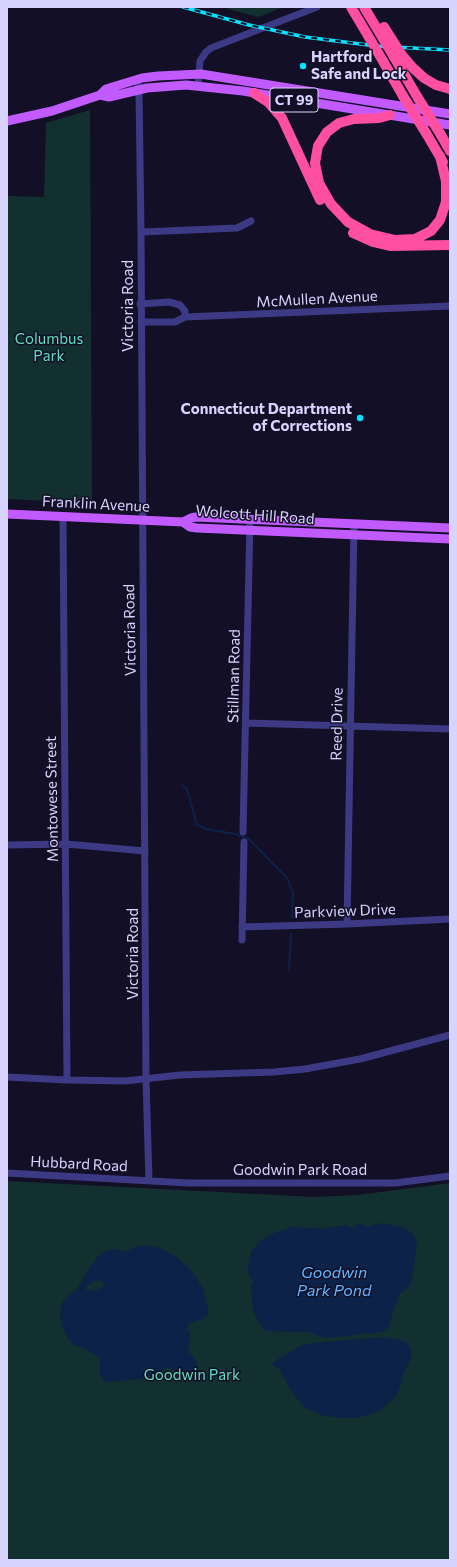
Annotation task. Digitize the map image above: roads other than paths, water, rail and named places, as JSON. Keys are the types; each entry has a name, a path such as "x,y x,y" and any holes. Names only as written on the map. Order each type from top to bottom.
{"highway":[{"path":"351,7 450,173"},
{"path":"364,7 398,55 424,78 436,85 450,90"},
{"path":"372,7 398,55 418,98 450,151"},
{"path":"254,93 268,102 279,115 319,199 332,217 343,226 361,238 384,245 404,247 450,245"},
{"path":"390,115 354,119 338,123 326,132 318,146 315,163 319,183 331,204 348,222 370,234 395,240 415,239 431,231 442,216 446,202 446,181 440,156"}],"main road":[{"path":"100,95 106,88 137,79 156,76 198,74"},
{"name":"CT 99","path":"198,74 245,80 450,114"},
{"path":"243,91 245,80"},
{"path":"7,121 52,110 100,95 109,97 139,89 163,86 198,86"},
{"name":"CT 99","path":"198,86 243,91 450,125"},
{"name":"Franklin Avenue","path":"7,514 183,522"},
{"name":"Wolcott Hill Road","path":"183,522 193,517 450,528"},
{"name":"Wolcott Hill Road","path":"183,522 193,528 450,539"}],"street":[{"path":"198,86 198,74 202,57 211,48 317,7"},
{"name":"Victoria Road","path":"137,79 139,89 141,232 140,304 146,1079 149,1181"},
{"path":"141,232 238,228 251,221"},
{"path":"140,304 169,302 180,305 185,311 185,317"},
{"name":"McMullen Avenue","path":"141,322 175,322 185,317 450,306"},
{"name":"Montowese Street","path":"63,517 67,1080"},
{"name":"Stillman Road","path":"243,832 250,520"},
{"name":"Reed Drive","path":"347,924 352,535 354,524"},
{"path":"246,724 450,729"},
{"path":"242,940 244,842"},
{"path":"7,845 66,844 145,850"},
{"path":"450,912 450,919"},
{"name":"Parkview Drive","path":"242,927 450,919"},
{"path":"7,1076 67,1080 125,1081 180,1075 274,1072 305,1069 360,1059 450,1036"},
{"name":"Hubbard Road","path":"7,1173 149,1181"},
{"name":"Goodwin Park Road","path":"149,1181 188,1183 395,1183 450,1176"}],"water":[{"name":"Goodwin Park Pond","path":"380,1223 406,1228 414,1236 417,1245 411,1285 399,1295 388,1328 381,1332 326,1338 308,1332 265,1331 253,1312 251,1285 253,1283 252,1278 249,1277 248,1266 252,1250 258,1243 272,1234 291,1227 323,1229 345,1225 352,1229 359,1224 368,1227"},
{"path":"144,1245 159,1248 175,1256 192,1271 203,1289 208,1314 201,1320 190,1323 187,1328 190,1334 188,1352 195,1359 198,1368 198,1381 194,1381 188,1374 178,1372 167,1367 151,1377 143,1379 105,1382 100,1376 100,1358 83,1348 74,1346 68,1339 62,1325 60,1314 61,1304 77,1289 90,1267 100,1254 108,1250 117,1249 125,1252 137,1246","holes":["96,1280 103,1282 104,1286 102,1288 94,1291 86,1290 86,1287"]},
{"name":"Goodwin Park Pond","path":"383,1337 404,1341 408,1344 412,1351 411,1358 395,1397 379,1411 365,1416 356,1418 339,1418 321,1415 308,1409 301,1404 291,1391 279,1369 272,1365 278,1359 303,1345"}],"waterway":[{"path":"182,785 187,789 197,825 206,829 235,834 249,839 287,878 293,893 292,917"},
{"path":"289,970 291,934"}],"railway":[{"path":"183,7 249,25 305,37 376,46 450,50"}],"place":[{"name":"Hartford Safe and Lock","path":"303,66"},
{"name":"Connecticut Department of Corrections","path":"360,418"}],"park label":[{"name":"Columbus Park","path":"49,348"},
{"name":"Goodwin Park","path":"192,1375"}]}
